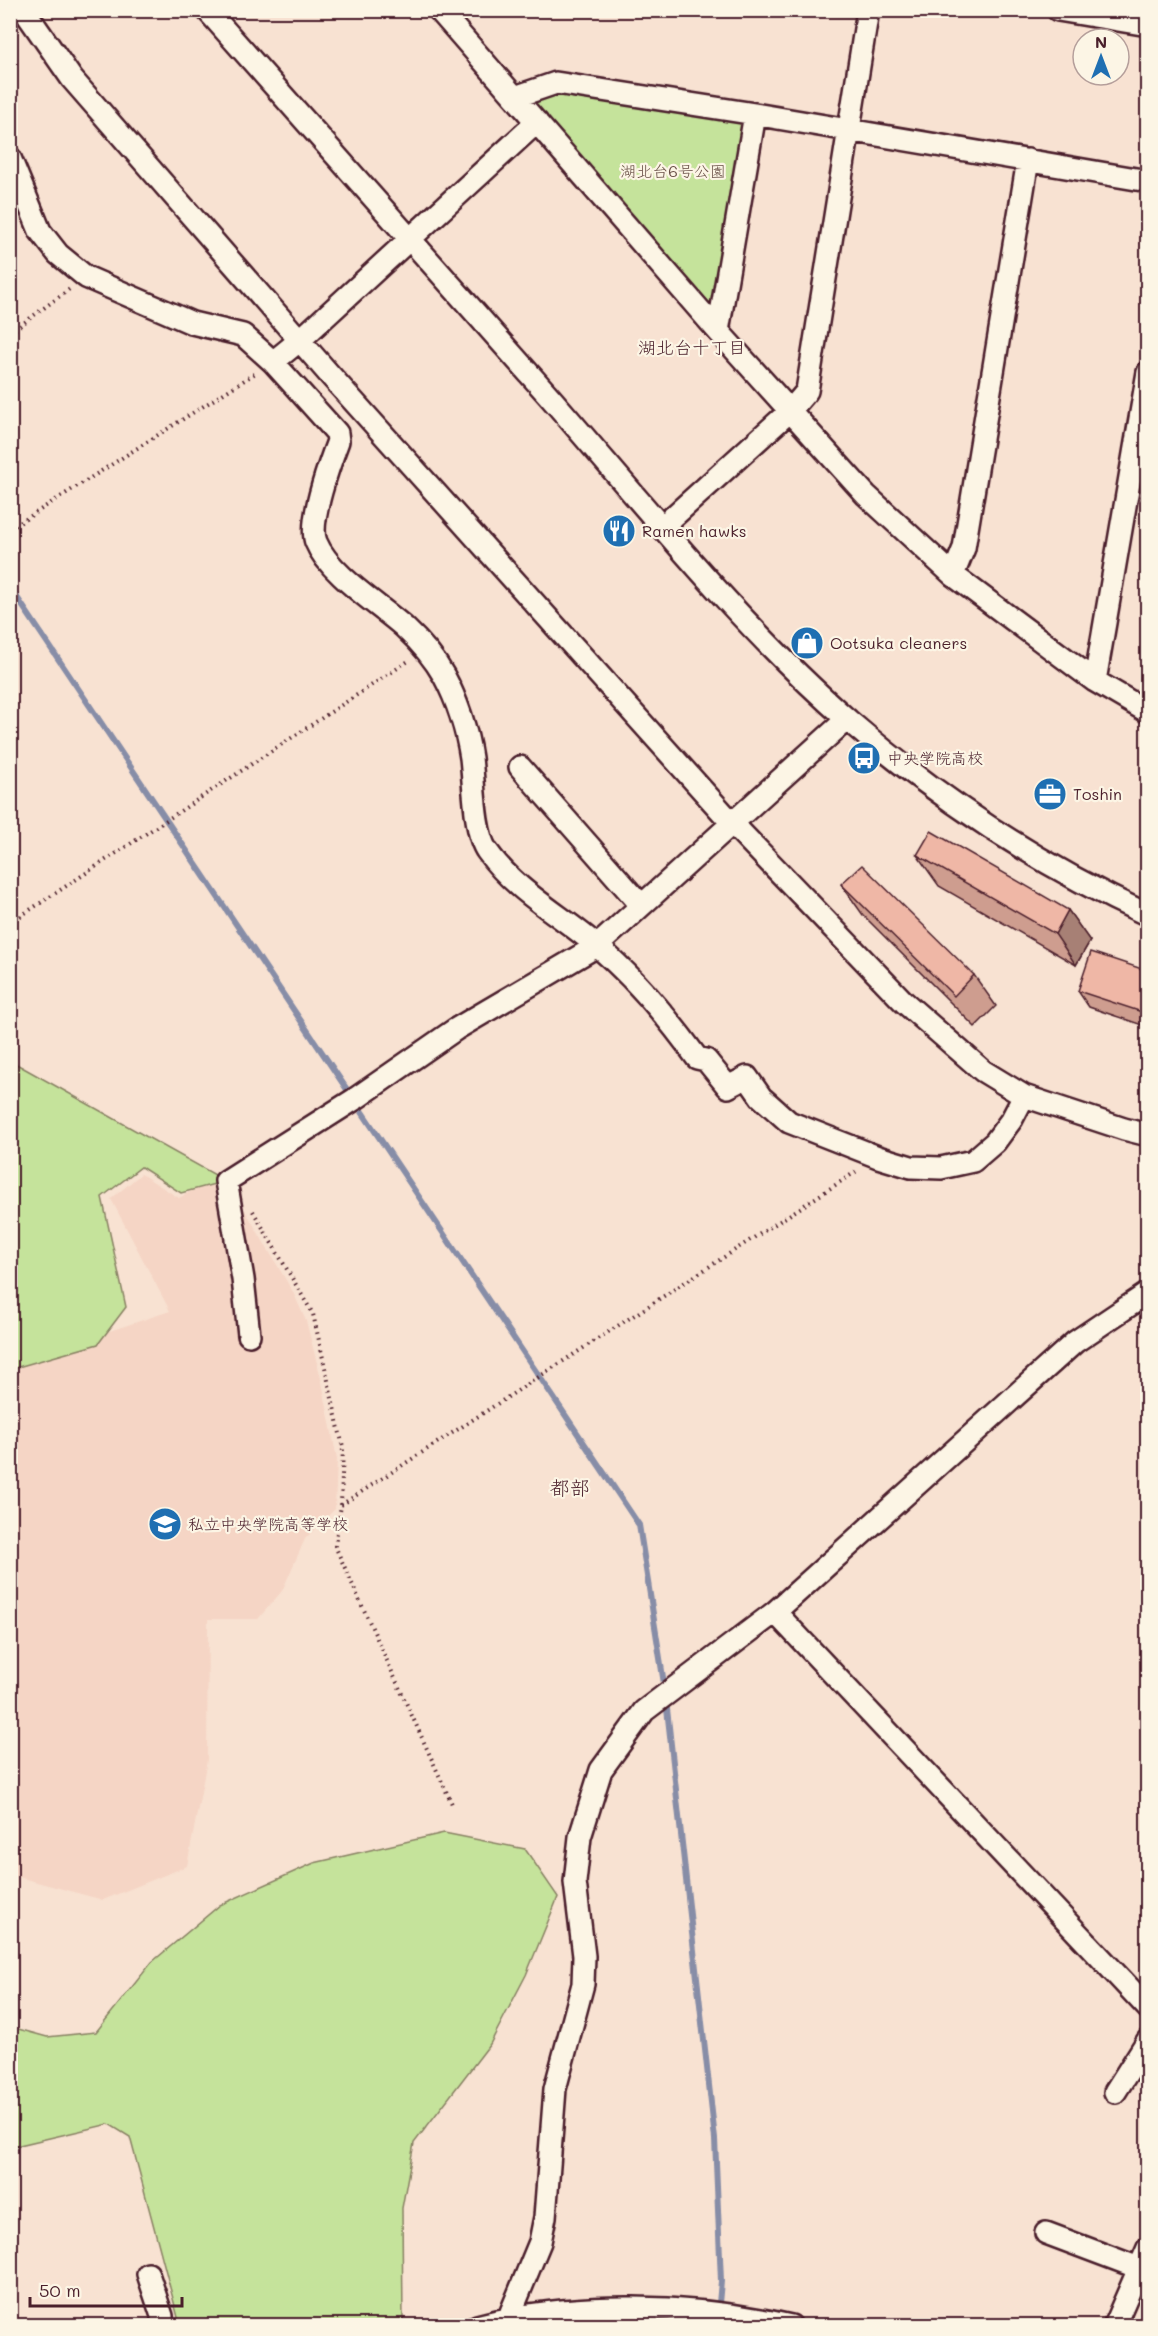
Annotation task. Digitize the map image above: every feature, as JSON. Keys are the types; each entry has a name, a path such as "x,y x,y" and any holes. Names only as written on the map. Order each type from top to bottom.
{"street":[{"path":"24,10 72,79 300,340 731,822 904,1002 983,1071 1024,1096 1148,1135"},
{"path":"207,10 410,237 752,627 847,719 908,770 982,822 1050,864 1115,900 1148,915"},
{"path":"439,10 718,331 866,495 953,575 1095,681 1148,712"},
{"path":"663,526 790,411 807,390 868,10"},
{"path":"1058,10 1148,25"},
{"path":"515,97 556,83 755,114 1148,181"},
{"path":"718,331 755,114"},
{"path":"273,362 300,340 537,122"},
{"path":"10,158 40,231 58,254 86,277 192,323 243,335 273,362 337,433 338,441 319,501 315,541 333,568 404,628 426,650 444,677 461,716 471,754 479,830 486,849 501,868 528,893 597,946 653,1003 697,1058 706,1060 728,1088 747,1077 761,1097 789,1122 878,1157 911,1167 940,1168 973,1161 995,1142 1012,1119 1024,1096"},
{"path":"953,575 964,548 1028,160"},
{"path":"1095,681 1148,372"},
{"path":"249,1335 243,1279 226,1181 355,1099 456,1029 597,946 847,719"},
{"path":"520,767 641,905"},
{"path":"505,2321 540,2242 545,2217 555,2089 583,1984 584,1956 575,1882 580,1837 601,1770 644,1711 775,1612 1075,1342 1148,1293"},
{"path":"775,1612 1148,2008"},
{"path":"1116,2092 1148,2040"},
{"path":"1046,2233 1143,2272"},
{"path":"1114,2325 1143,2272 1148,2248"},
{"path":"148,2274 162,2316 162,2325"},
{"path":"477,2325 594,2308 682,2311 765,2319 791,2325"}],"path":[{"path":"10,333 86,277"},
{"path":"10,529 273,362"},
{"path":"10,923 426,650"},
{"path":"341,1505 878,1157"},
{"path":"250,1206 313,1314 343,1447 341,1505 335,1546 452,1804"}],"shaded area":[{"name":"私立中央学院高等学校","path":"223,1173 293,1292 306,1321 322,1382 337,1459 335,1509 305,1539 282,1591 258,1619 208,1619 207,1760 187,1866 103,1900 11,1875 10,1364 170,1311 111,1199 141,1174 179,1198"}],"green space":[{"name":"湖北台6号公園","path":"556,83 755,114 718,331 515,97"},
{"path":"11,1061 226,1181 181,1193 141,1167 102,1197 126,1307 98,1344 11,1369"},
{"path":"444,1833 525,1849 558,1897 526,1975 490,2044 414,2143 402,2208 403,2325 180,2325 130,2137 109,2124 11,2147 11,2027 47,2037 96,2032 152,1962 220,1905 314,1863"}],"building":[{"path":"931,831 1068,910 1055,934 917,855"},
{"path":"862,865 974,975 954,996 841,884"},
{"path":"1091,952 1148,971 1148,1014 1078,991"}],"waterway":[{"path":"10,587 639,1525 665,1690"},
{"path":"666,1700 715,2139 721,2281 717,2326"}],"place":[{"name":"Ramen hawks","path":"619,531"},
{"name":"Ootsuka cleaners","path":"807,643"},
{"name":"中央学院高校","path":"864,758"},
{"name":"Toshin","path":"1050,794"},
{"name":"私立中央学院高等学校","path":"165,1524"}],"district":[{"name":"湖北台十丁目","path":"692,348"},
{"name":"都部","path":"570,1488"}]}
